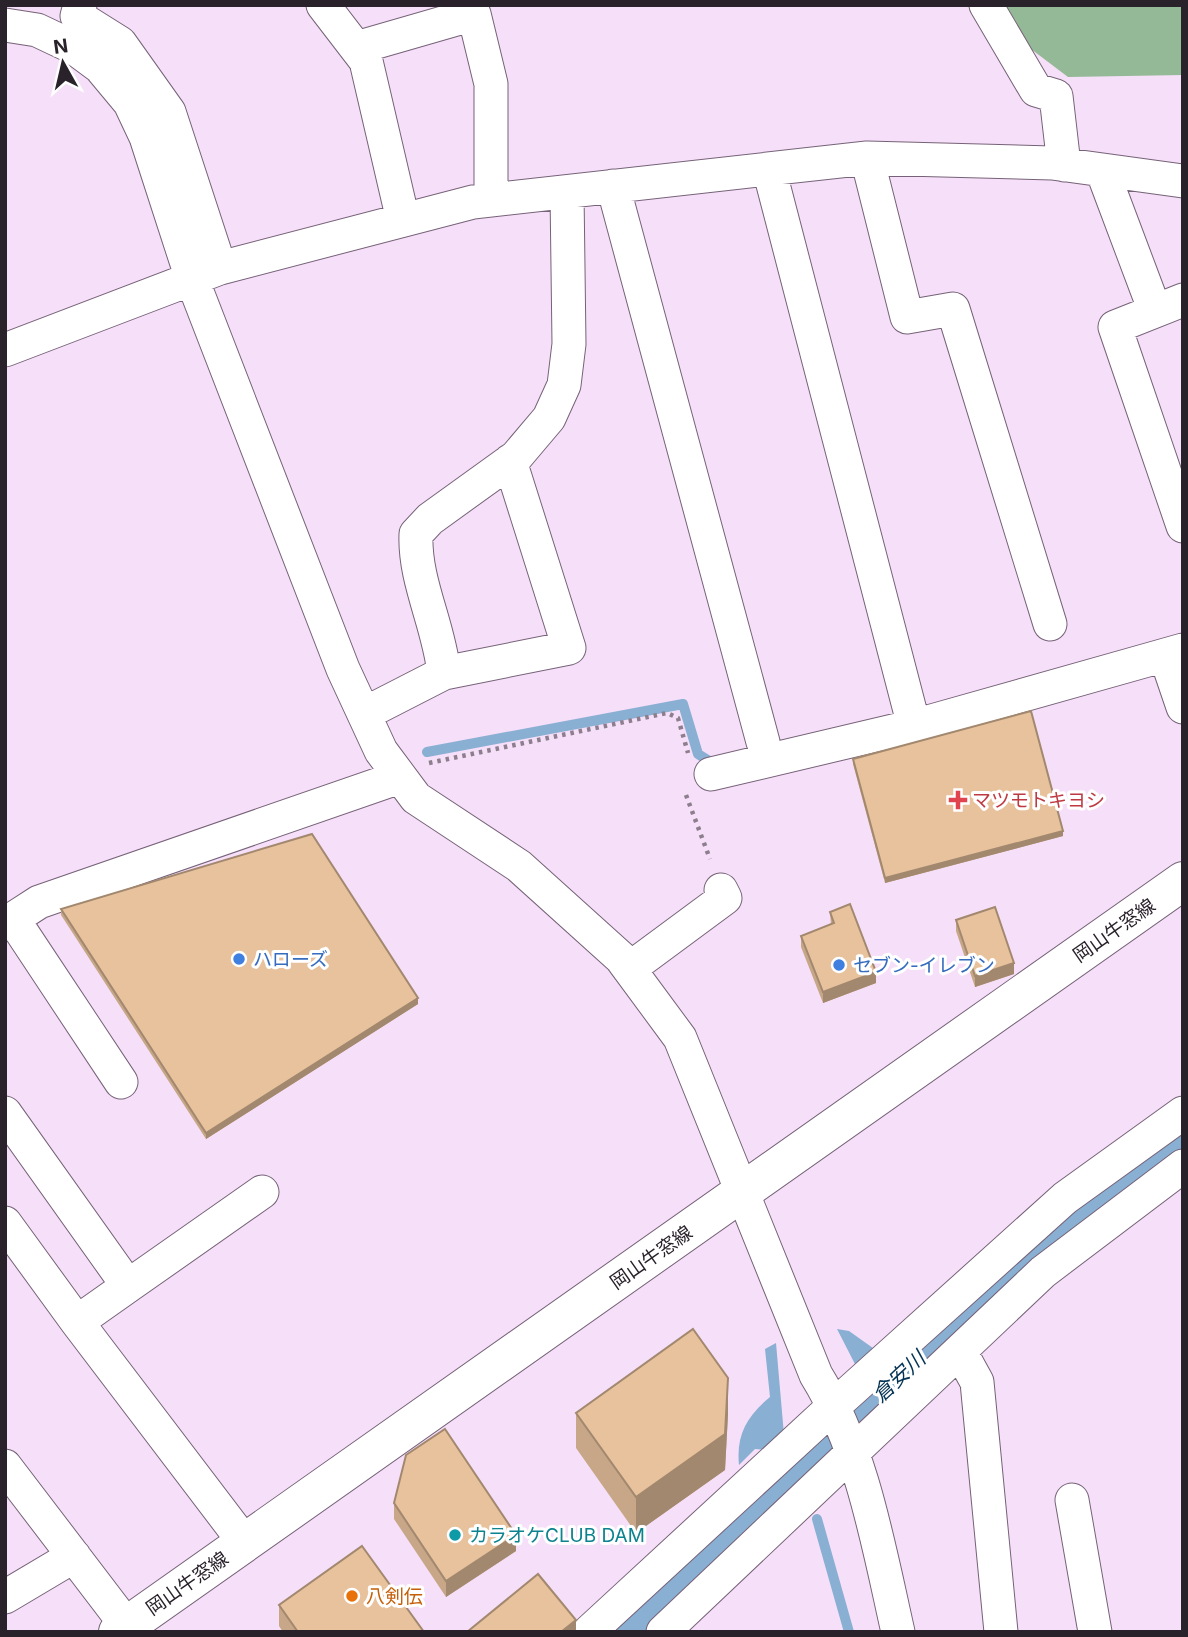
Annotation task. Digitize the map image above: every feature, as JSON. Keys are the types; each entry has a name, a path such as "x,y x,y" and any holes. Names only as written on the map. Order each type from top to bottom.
{"main road":[{"name":"岡山牛窓線","path":"122,1629 1183,881"}],"street":[{"path":"80,5 77,16 120,43 169,112 206,273"},
{"path":"323,5 366,61 403,220"},
{"path":"986,5 1037,90 1056,96 1064,164"},
{"path":"356,48 475,10 491,84 491,200"},
{"path":"5,25 37,30 73,47 100,67 130,103 206,273 342,668 381,751 416,797 519,866 621,958 680,1038 816,1375 844,1428 898,1632"},
{"path":"5,350 206,273 403,220 491,200 867,158 1064,164 1183,181"},
{"path":"867,158 907,317 953,309 1050,624"},
{"path":"769,169 912,719"},
{"path":"1102,170 1169,305 1115,327 1183,526"},
{"path":"613,186 763,742"},
{"path":"443,673 441,648 415,556 415,534 430,519 510,461 549,418 564,385 569,344 566,192"},
{"path":"364,715 443,673 569,648 510,461"},
{"path":"711,774 912,719 1174,654 1183,707"},
{"path":"121,1082 9,922 52,897 400,777"},
{"path":"629,969 725,898 722,890"},
{"path":"5,1113 128,1286"},
{"path":"663,1632 844,1428 879,1365 1065,1198 1183,1113"},
{"path":"589,1632 844,1428 960,1351 1043,1272 1183,1166"},
{"path":"77,1322 261,1192"},
{"path":"5,1223 245,1543"},
{"path":"960,1351 977,1382 1001,1632"},
{"path":"5,1466 74,1556 122,1629"},
{"path":"1072,1500 1095,1632"},
{"path":"5,1597 74,1556"}],"path":[{"path":"400,777 431,762 667,713 678,718 690,760 711,774"},
{"path":"711,774 691,780 685,793 722,890"}],"green space":[{"path":"1005,5 1183,5 1183,75 1068,77 1027,46"}],"water":[{"path":"837,1329 849,1331 880,1353 856,1366"},
{"path":"776,1343 784,1435 766,1450 755,1449 739,1465 741,1435 755,1411 770,1397 765,1349"}],"building":[{"name":"マツモトキヨシ","path":"1031,711 1063,831 885,878 853,759"},
{"name":"ハローズ","path":"312,834 418,998 206,1133 61,909"},
{"name":"セブン-イレブン","path":"850,904 876,972 823,992 801,936 834,923 830,912"},
{"path":"995,907 1014,963 975,976 956,920"},
{"path":"693,1329 728,1378 725,1434 636,1497 576,1413"},
{"name":"カラオケCLUB DAM","path":"445,1429 516,1535 446,1581 394,1503 406,1455"},
{"name":"八剣伝","path":"362,1546 424,1632 298,1632 279,1605"},
{"path":"538,1574 576,1620 561,1632 467,1632"}],"waterway":[{"path":"427,752 683,704 698,754 714,764"},
{"name":"倉安川","path":"629,1632 1029,1253 1100,1197 1183,1139"},
{"path":"884,1370 897,1381"},
{"path":"792,1476 799,1487"},
{"path":"817,1519 849,1632"}],"place":[{"name":"マツモトキヨシ","path":"958,800"},
{"name":"ハローズ","path":"239,959"},
{"name":"セブン-イレブン","path":"839,965"},
{"name":"カラオケCLUB DAM","path":"455,1535"},
{"name":"八剣伝","path":"352,1596"}]}
